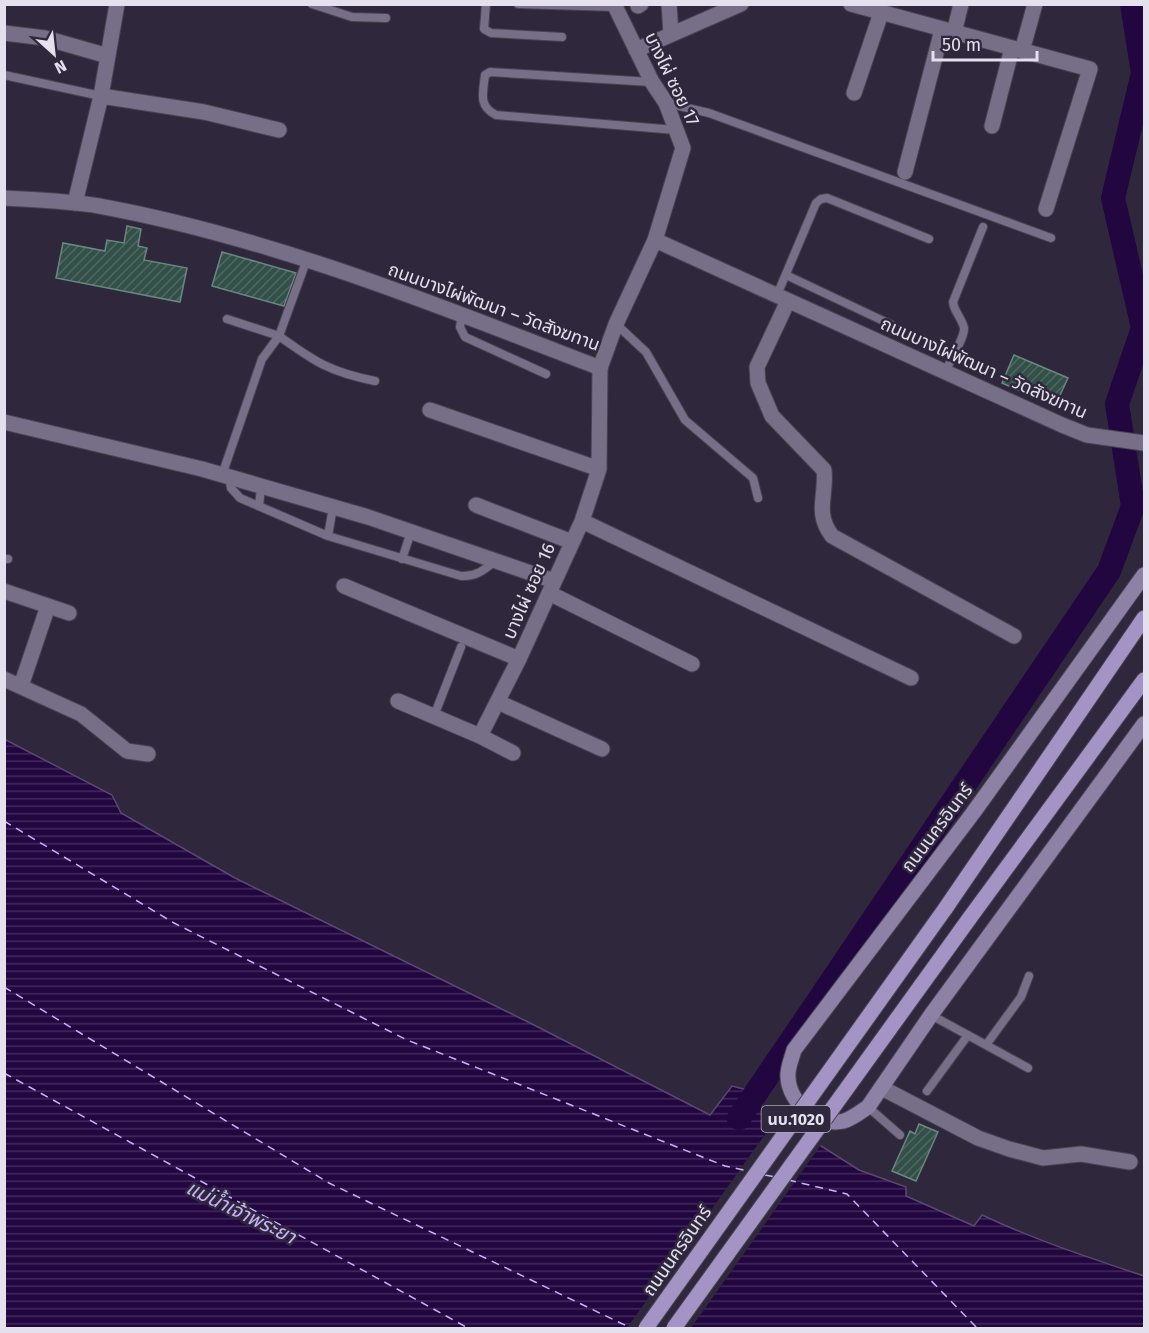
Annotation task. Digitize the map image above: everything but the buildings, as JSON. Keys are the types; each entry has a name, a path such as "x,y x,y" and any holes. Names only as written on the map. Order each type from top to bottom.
{"main road":[{"name":"ถนนนครอินทร์","path":"1144,575 973,813 794,1050 788,1076 790,1089 800,1106 831,1121 842,1121 868,1107 931,1015 1144,724"},
{"name":"ถนนนครอินทร์","path":"646,1329 945,909 1144,618"},
{"name":"นบ.1020","path":"674,1329 1144,680"}],"street":[{"path":"75,203 101,96 117,4"},
{"path":"669,4 671,34"},
{"path":"851,4 886,11 948,31 1090,69 1046,209"},
{"path":"905,172 948,31 961,4"},
{"path":"992,126 1017,49 1035,4"},
{"path":"636,50 737,5"},
{"name":"บางไผ่ ซอย 17","path":"615,6 652,82 666,104 678,130 683,148 683,157 655,240"},
{"path":"854,93 886,11"},
{"path":"4,33 45,38 108,56"},
{"path":"101,96 204,112 279,130"},
{"name":"ถนนบางไผ่พัฒนา – วัดสังฆทาน","path":"4,198 98,206 234,237 307,259 600,368 616,324 655,240 1062,425 1087,435 1141,442"},
{"path":"782,298 756,367 759,383 772,416 824,470 825,481 821,511 824,525 832,536 1014,636"},
{"name":"บางไผ่ ซอย 16","path":"480,736 519,659 582,521 600,469 600,368"},
{"path":"430,410 600,469"},
{"path":"4,422 225,476 333,507 495,561 551,587 692,664"},
{"path":"476,505 572,542"},
{"path":"582,521 911,678"},
{"path":"344,586 519,659"},
{"path":"4,591 69,613"},
{"path":"21,686 48,606"},
{"path":"4,679 81,714 127,751 148,754"},
{"path":"398,701 480,736 513,753"},
{"path":"498,702 602,749"},
{"path":"882,1088 978,1138 1009,1149 1043,1158 1081,1154 1130,1162"}],"lane":[{"path":"312,4 352,17 386,18"},
{"path":"486,4 484,29 491,33 562,37"},
{"path":"518,4 615,6"},
{"path":"652,82 490,72 485,75 482,103 486,111 496,116 678,130"},
{"path":"4,75 101,96"},
{"path":"666,104 709,113 1051,238"},
{"path":"782,298 786,275 816,203 820,199 827,198 929,239"},
{"path":"945,372 964,332 962,322 954,311 953,302 983,227"},
{"path":"307,259 279,336 262,359 225,476 234,494 328,536 471,577 482,572 495,561"},
{"path":"786,275 891,325"},
{"path":"462,315 460,327 465,337 546,374"},
{"path":"227,319 279,336 314,362 331,370 375,381"},
{"path":"616,324 646,352 685,420 753,478 758,498"},
{"path":"259,506 261,488"},
{"path":"328,536 333,507"},
{"path":"402,559 411,532"},
{"path":"434,716 461,647"},
{"path":"986,1045 1021,997 1029,976"},
{"path":"931,1015 1028,1068"},
{"path":"927,1091 968,1035"},
{"path":"868,1107 900,1135"}],"water":[{"name":"แม่น้ำเจ้าพระยา","path":"4,739 112,795 121,813 235,878 532,1024 710,1115 732,1086 755,1092 764,1110 859,1170 906,1187 906,1196 974,1226 982,1215 1042,1241 1144,1276 1144,1328 5,1328"}],"pier":[{"path":"778,1116 823,1142 691,1328 627,1328"}],"waterway":[{"path":"739,1118 1109,571 1133,506 1117,404 1143,328 1113,198 1143,73 1132,4"}],"ferry route":[{"path":"4,821 174,923 407,1040 725,1166 748,1171"},
{"path":"4,987 329,1183 631,1328"},
{"path":"4,1073 468,1328"},
{"path":"765,1175 775,1177"},
{"path":"788,1180 847,1194 977,1328"}]}
